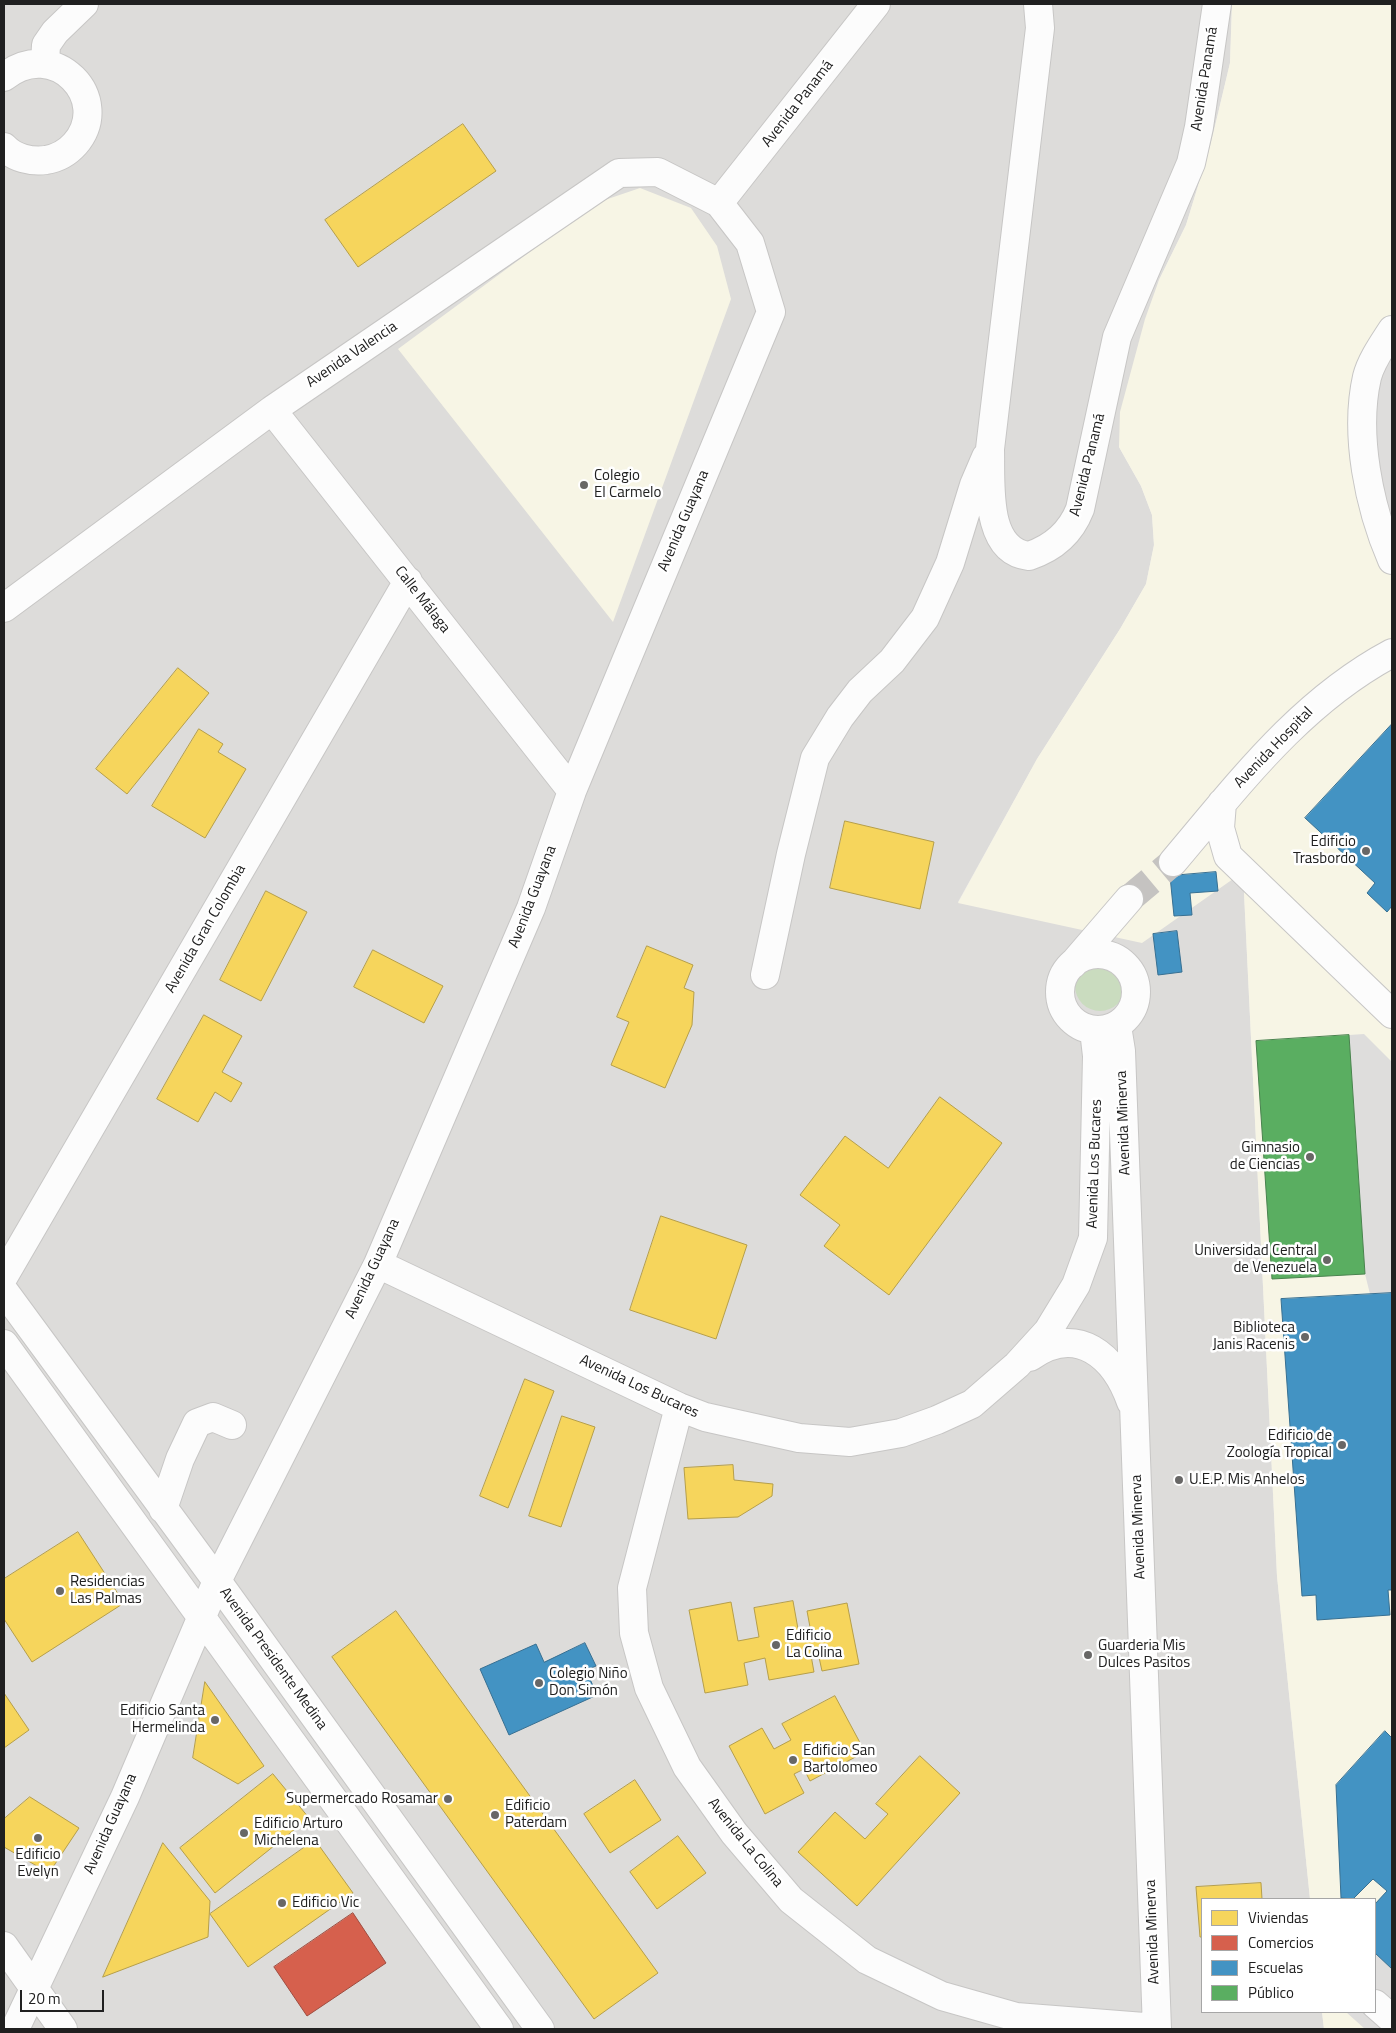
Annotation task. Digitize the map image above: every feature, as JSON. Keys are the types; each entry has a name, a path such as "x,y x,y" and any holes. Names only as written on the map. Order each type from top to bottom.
{"street":[{"path":"45,63 46,45 55,32 84,4"},
{"name":"Avenida Panamá","path":"719,203 876,4"},
{"name":"Avenida Panamá","path":"1038,4 1040,28 990,449 992,504 996,527 1005,545 1010,550 1023,556 1036,554 1068,532 1076,520 1080,509 1117,337 1191,163 1199,127 1217,4"},
{"path":"4,77 14,69 29,63 45,63 60,68 74,78 83,92 87,108 86,124 79,139 69,151 54,159 38,162 22,159 4,147"},
{"name":"Avenida Valencia","path":"4,608 272,410 619,173 658,172 719,203"},
{"name":"Avenida Guayana","path":"15,2029 124,1797 216,1581 378,1264 531,908 572,791 772,312 750,243 719,203"},
{"path":"1390,546 1368,478 1363,443 1362,408 1368,375 1392,330"},
{"name":"Calle Málaga","path":"272,410 572,791"},
{"path":"765,975 790,854 815,758 840,717 860,692 892,661 925,618 950,563 974,485 990,449"},
{"name":"Avenida Gran Colombia","path":"4,1276 408,582"},
{"name":"Avenida Hospital","path":"1228,856 1199,853 1184,856 1173,862 1278,740 1328,694 1365,667 1392,653"},
{"path":"1222,803 1220,828 1228,856 1392,1014"},
{"path":"1129,899 1121,921 1120,935 1131,974 1136,999 1131,1011 1106,1028 1078,1024 1065,1010 1061,1000 1061,984 1069,968 1129,899"},
{"path":"1072,965 1090,955 1104,955 1116,959 1131,974"},
{"name":"Avenida Los Bucares","path":"378,1264 679,1407 705,1417 800,1438 850,1442 901,1434 972,1404 1017,1365 1048,1331 1076,1286 1093,1238 1097,1056 1106,1028"},
{"name":"Avenida Minerva","path":"1106,1028 1121,1051 1157,2028"},
{"name":"Avenida Presidente Medina","path":"4,1291 540,2029"},
{"name":"Avenida Los Bucares","path":"1017,1365 1038,1351 1054,1344 1070,1342 1086,1346 1100,1353 1111,1364 1127,1390 1134,1410"},
{"path":"4,1344 499,2029"},
{"name":"Avenida La Colina","path":"679,1407 632,1588 634,1633 649,1688 687,1767 734,1833 791,1900 867,1960 942,1996 1016,2017 1157,2028"},
{"path":"163,1509 180,1458 197,1423 213,1416 232,1425"},
{"path":"4,1946 63,2029"},
{"path":"1376,2005 1392,2019"}],"shaded area":[{"path":"4,4 1232,4 1230,63 1210,147 1186,225 1159,280 1119,447 1141,486 1152,515 1154,545 1146,584 1120,629 1037,759 958,902 1243,872 1277,1576 1310,1898 1201,1898 1201,2013 1322,2013 1324,2029 4,2029"},
{"name":"Universidad Central de Venezuela","path":"1232,4 1392,4 1392,2029 1324,2029 1322,2013 1376,2013 1376,1898 1310,1898 1277,1576 1243,872 1142,943 958,903 1037,759 1120,629 1146,584 1154,545 1152,515 1141,486 1119,447 1120,412 1145,319 1159,280 1186,225 1210,147 1230,63"},
{"name":"Colegio El Carmelo","path":"640,188 691,208 717,246 731,299 613,622 398,349 596,203"},
{"path":"1392,330 1392,560 1368,478 1381,348"},
{"path":"1364,1034 1392,1062 1392,1293 1370,1294 1365,1274 1349,1035"},
{"path":"1376,1954 1392,1969 1392,2029 1365,2029 1347,2013 1376,2013"}],"green space":[{"path":"1100,961 1114,965 1121,972 1125,986 1121,1000 1114,1007 1100,1011 1086,1007 1079,1000 1075,986 1079,972 1086,965"}],"building: Viviendas":[{"path":"463,124 496,171 358,267 325,220"},
{"path":"178,668 209,693 127,794 96,769"},
{"path":"199,729 223,744 218,752 246,769 205,838 152,806"},
{"path":"845,821 934,842 920,909 830,888"},
{"path":"266,891 307,912 261,1001 220,980"},
{"path":"647,946 693,965 684,988 694,992 692,1025 665,1088 611,1065 629,1022 617,1017"},
{"path":"373,950 443,986 424,1023 354,987"},
{"path":"204,1015 242,1036 222,1072 242,1083 231,1102 215,1092 198,1122 157,1099"},
{"path":"940,1097 1002,1143 889,1295 824,1246 840,1225 800,1195 845,1136 888,1168"},
{"path":"661,1216 747,1245 716,1339 630,1310"},
{"path":"525,1379 554,1391 508,1508 480,1496"},
{"path":"562,1416 595,1427 561,1527 529,1516"},
{"path":"733,1465 734,1480 773,1484 772,1496 738,1517 688,1519 684,1468"},
{"name":"Residencias Las Palmas","path":"78,1532 124,1603 32,1662 4,1619 4,1579"},
{"name":"Edificio La Colina","path":"793,1601 798,1629 810,1627 807,1611 847,1603 859,1664 822,1671 817,1648 810,1650 814,1672 769,1680 765,1658 744,1663 748,1685 705,1693 689,1610 731,1602 738,1641 759,1637 754,1608"},
{"name":"Edificio Paterdam","path":"396,1611 658,1973 594,2019 332,1657"},
{"name":"Edificio Santa Hermelinda","path":"205,1682 264,1766 238,1784 193,1758"},
{"path":"4,1693 29,1730 4,1748"},
{"name":"Edificio San Bartolomeo","path":"835,1696 865,1752 810,1781 804,1769 794,1774 804,1793 765,1814 729,1746 762,1728 774,1749 791,1740 782,1724"},
{"path":"920,1756 960,1793 857,1906 798,1852 835,1812 865,1839 888,1814 876,1804"},
{"name":"Edificio Arturo Michelena","path":"273,1774 309,1818 215,1893 180,1848"},
{"path":"635,1780 661,1820 610,1853 584,1814"},
{"name":"Edificio Evelyn","path":"30,1797 79,1828 49,1873 4,1847 4,1819"},
{"path":"678,1836 706,1873 657,1909 630,1872"},
{"name":"Edificio Vic","path":"315,1840 353,1893 248,1967 210,1914"},
{"path":"163,1843 210,1901 208,1937 103,1977"},
{"path":"1261,1883 1262,1898 1201,1898 1200,1937 1196,1887"}],"building: Comercios":[{"path":"353,1913 386,1963 307,2016 274,1967"}],"building: Escuelas":[{"name":"Edificio Trasbordo","path":"1392,724 1392,906 1387,912 1367,893 1375,883 1305,818"},
{"path":"1216,872 1218,891 1190,893 1192,915 1174,916 1170,876"},
{"path":"1177,931 1182,972 1158,975 1153,934"},
{"name":"Edificio de Zoología Tropical","path":"1392,1293 1392,1590 1388,1590 1390,1615 1317,1620 1316,1595 1302,1596 1281,1299"},
{"name":"Colegio Niño Don Simón","path":"585,1643 596,1666 586,1670 597,1695 509,1735 480,1669 536,1644 544,1662"},
{"path":"1385,1731 1392,1738 1392,1969 1376,1954 1376,1903 1387,1891 1373,1879 1354,1898 1341,1898 1336,1785"}],"building: Público":[{"name":"Gimnasio de Ciencias","path":"1349,1035 1365,1274 1272,1279 1256,1041"}],"tunnel":[{"path":"1129,899 1173,862"}],"place":[{"name":"Colegio El Carmelo","path":"584,485"},
{"name":"Edificio Trasbordo","path":"1366,851"},
{"name":"Gimnasio de Ciencias","path":"1310,1157"},
{"name":"Universidad Central de Venezuela","path":"1327,1260"},
{"name":"Biblioteca Janis Racenis","path":"1305,1337"},
{"name":"Edificio de Zoología Tropical","path":"1342,1445"},
{"name":"U.E.P. Mis Anhelos","path":"1179,1480"},
{"name":"Residencias Las Palmas","path":"60,1591"},
{"name":"Edificio La Colina","path":"776,1645"},
{"name":"Guarderia Mis Dulces Pasitos","path":"1088,1655"},
{"name":"Colegio Niño Don Simón","path":"539,1683"},
{"name":"Edificio Santa Hermelinda","path":"215,1720"},
{"name":"Edificio San Bartolomeo","path":"793,1760"},
{"name":"Supermercado Rosamar","path":"448,1799"},
{"name":"Edificio Paterdam","path":"495,1815"},
{"name":"Edificio Arturo Michelena","path":"244,1833"},
{"name":"Edificio Evelyn","path":"38,1838"},
{"name":"Edificio Vic","path":"282,1903"}]}
